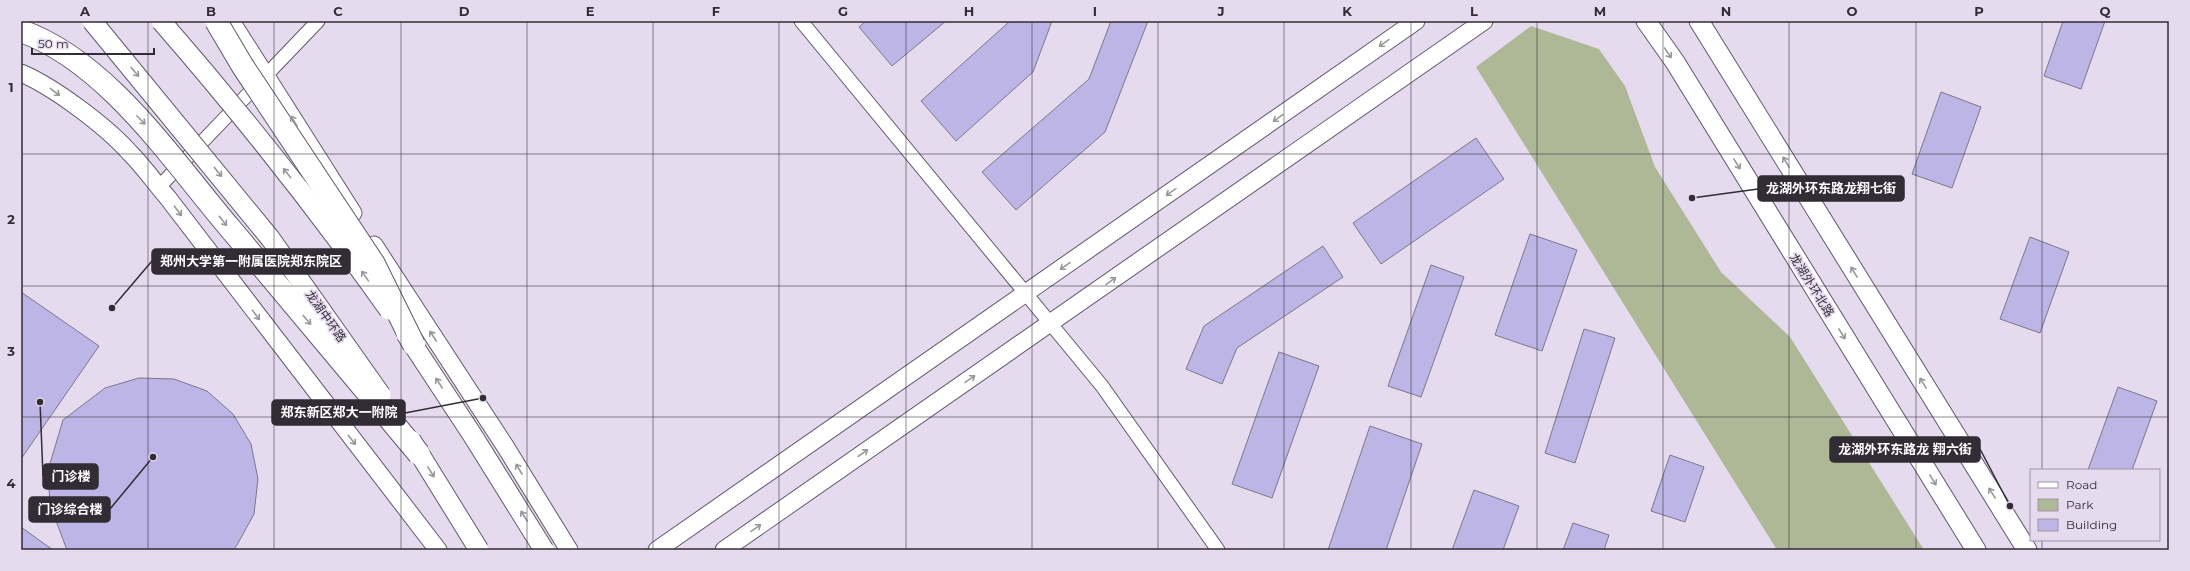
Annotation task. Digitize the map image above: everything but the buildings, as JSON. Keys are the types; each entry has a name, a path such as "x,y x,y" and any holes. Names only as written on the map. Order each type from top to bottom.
{"highway":[{"path":"216,21 242,65 374,264 414,345"},
{"path":"21,31 53,44 71,56 112,92 147,127 226,224 419,454"}],"main road":[{"name":"龙湖中环路","path":"92,21 270,238 329,319 419,454 480,550"},
{"path":"162,21 287,173 340,241 414,345 544,550"},
{"name":"龙湖外环北路","path":"1646,21 1675,62 1976,550"},
{"path":"1698,21 2027,550"}],"street":[{"path":"231,21 505,446 569,550"},
{"path":"159,187 318,21"},
{"path":"801,21 1102,386 1218,550"},
{"path":"657,550 1416,21"},
{"path":"724,550 1484,21"},
{"path":"21,73 41,82 111,134 130,153 159,187 438,550"}],"green space":[{"path":"1531,26 1599,49 1625,86 1655,167 1721,272 1790,337 1924,550 1777,550 1476,67"}],"place":[{"name":"龙湖外环东路龙翔七街","path":"1692,198"},
{"name":"郑州大学第一附属医院郑东院区","path":"112,308"},
{"name":"郑东新区郑大一附院","path":"483,398"},
{"name":"门诊楼","path":"40,402"},
{"name":"门诊综合楼","path":"153,457"},
{"name":"龙湖外环东路龙 翔六街","path":"2010,506"}]}
